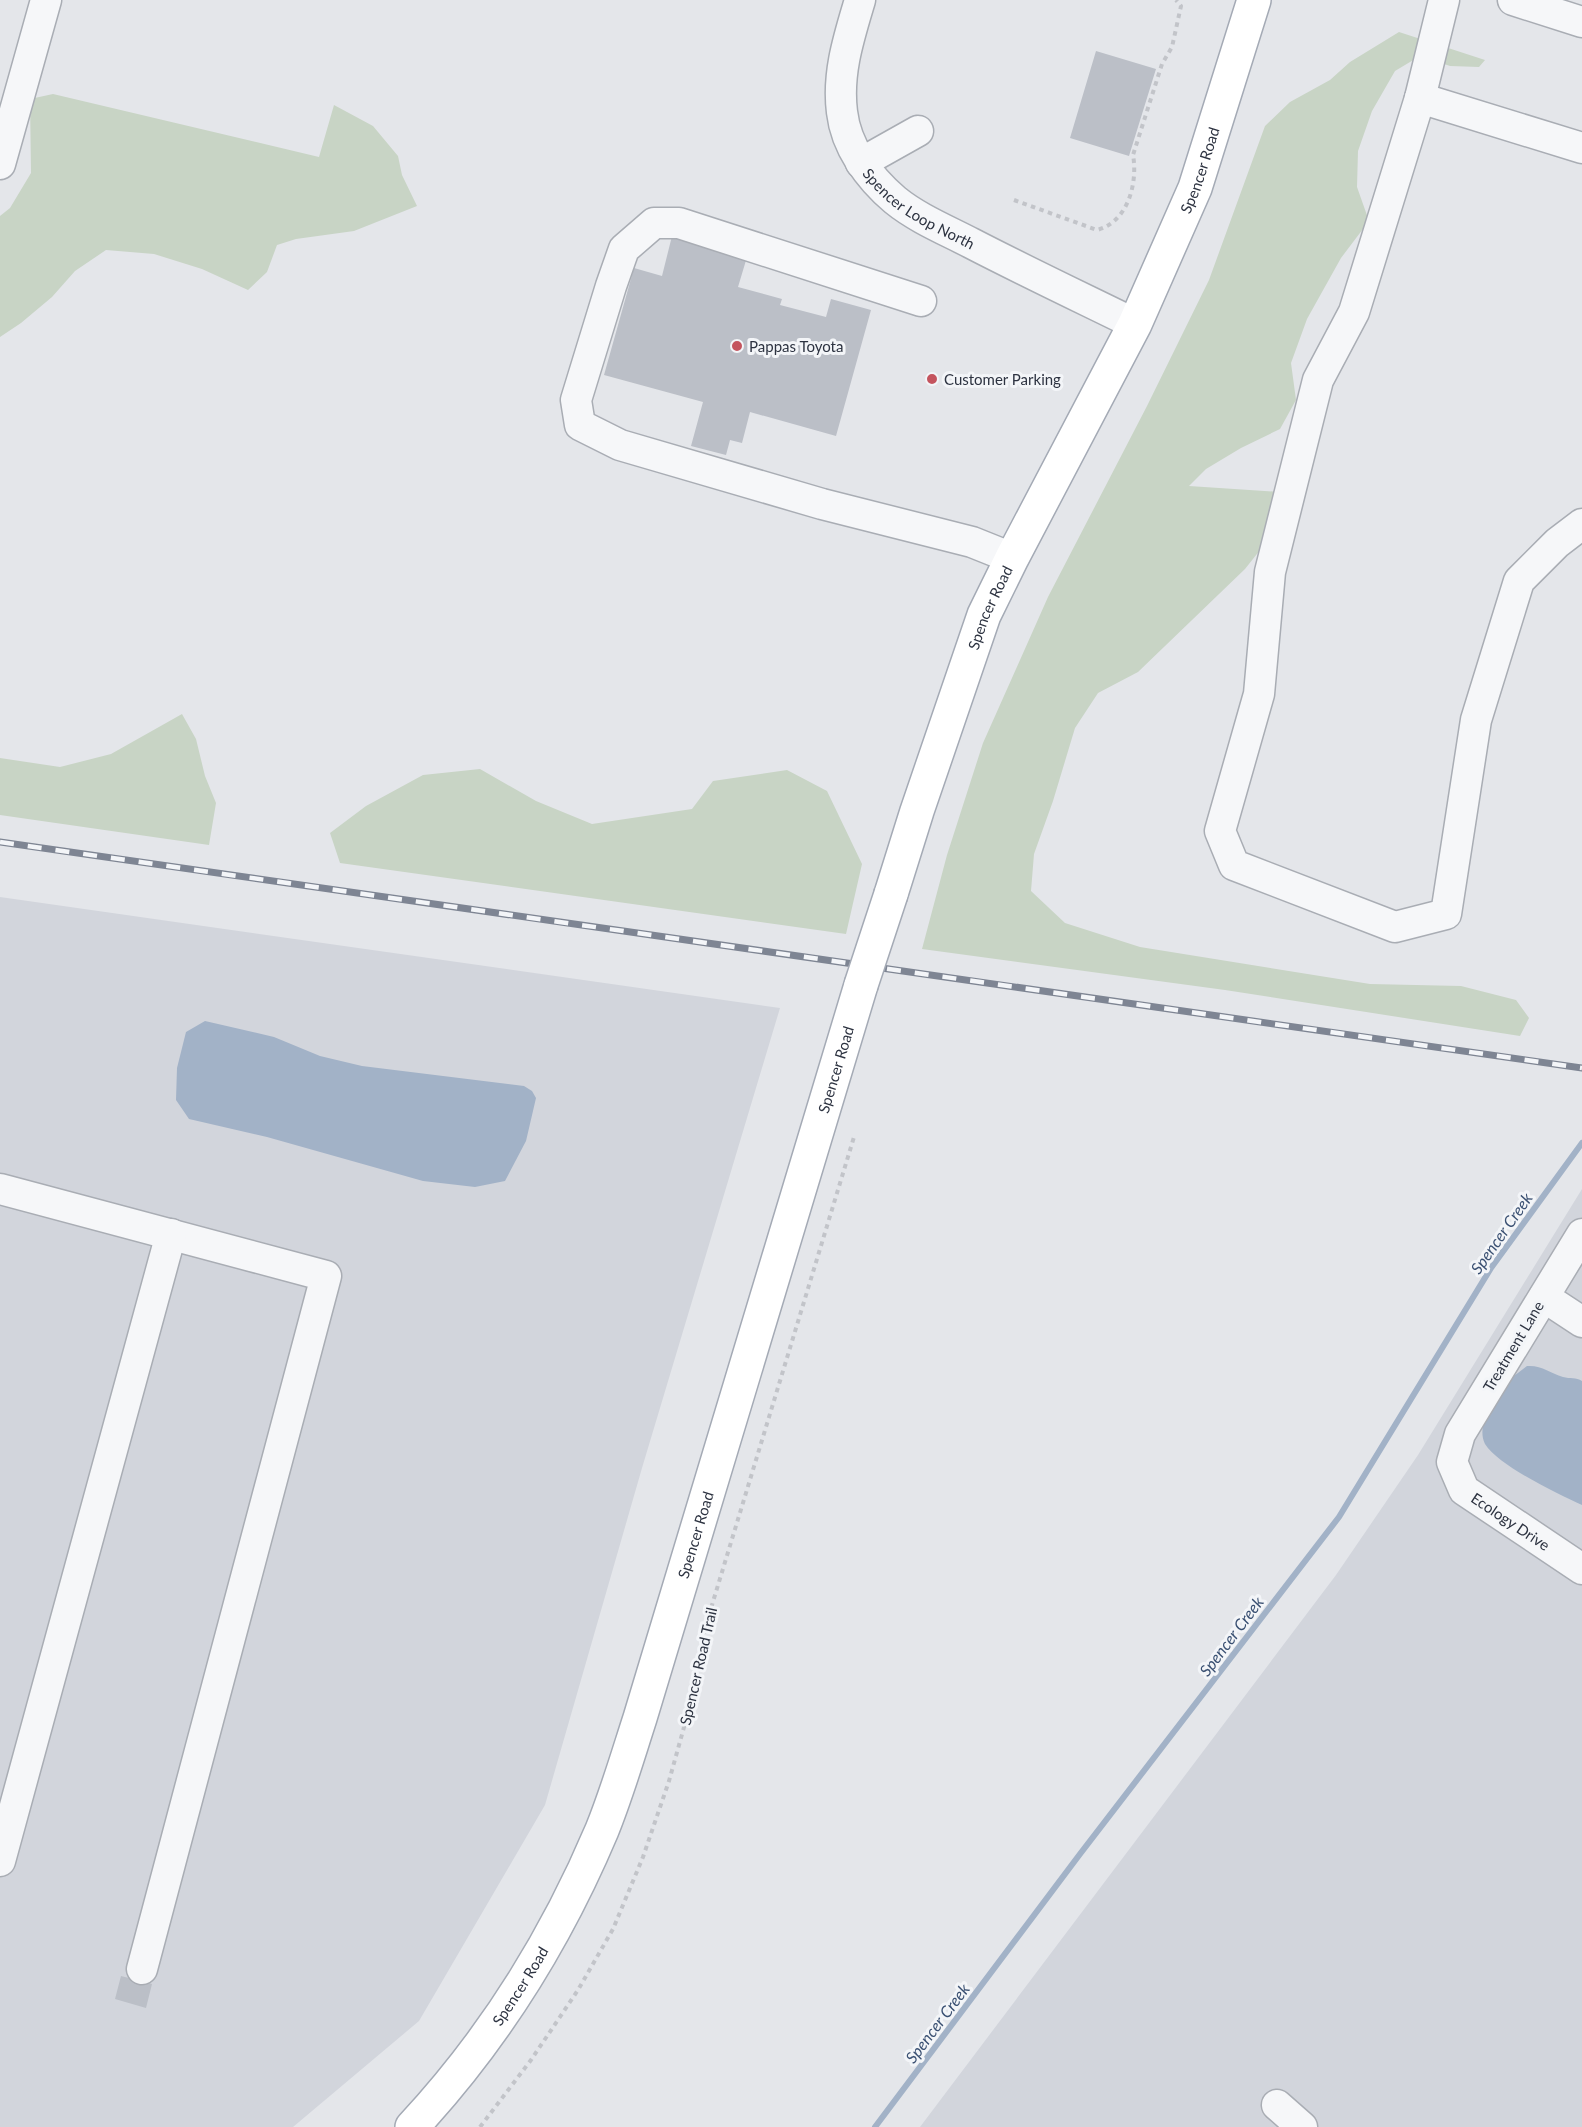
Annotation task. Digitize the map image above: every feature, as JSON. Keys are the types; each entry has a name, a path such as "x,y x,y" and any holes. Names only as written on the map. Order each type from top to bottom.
{"main road":[{"name":"Spencer Road","path":"412,2127 476,2051 519,1990 555,1928 602,1828 640,1718 861,985 961,679 984,615 1135,324 1195,188 1254,0"}],"street":[{"path":"0,164 46,0"},
{"name":"Spencer Loop North","path":"860,0 845,51 840,90 842,114 849,139 861,163 876,181 897,201 928,220 1135,324"},
{"path":"1444,0 1420,98 1354,312 1318,380 1270,572 1259,694 1220,831 1234,865 1395,927 1446,914 1476,720 1518,581 1557,543 1582,524"},
{"path":"1514,0 1582,22"},
{"path":"1420,98 1582,148"},
{"path":"861,163 918,130"},
{"path":"921,302 680,223 654,223 624,249 576,400 580,425 620,445 822,504 972,542 1012,558"},
{"path":"1,1194 171,1234 326,1276 142,1969"},
{"path":"0,1861 171,1234"},
{"name":"Treatment Lane","path":"1452,1462 1460,1434 1582,1234"},
{"path":"1544,1297 1582,1322"},
{"name":"Ecology Drive","path":"1452,1462 1464,1490 1582,1569"}],"path":[{"path":"1014,200 1097,230 1108,227 1121,212 1132,193 1135,167 1133,155 1162,64 1172,47 1181,6 1176,0"},
{"name":"Spencer Road Trail","path":"480,2127 531,2060 578,1990 613,1929 643,1857 690,1712 705,1628 854,1137"}],"shaded area":[{"path":"0,897 780,1008 642,1468 545,1805 419,2021 293,2127 0,2127"},
{"path":"1582,1189 1582,2127 920,2127 1336,1575 1418,1455"}],"green space":[{"path":"1399,32 1485,60 1479,67 1450,66 1420,56 1395,71 1372,111 1358,151 1357,187 1369,221 1341,258 1307,319 1291,363 1296,400 1280,429 1241,448 1206,469 1189,486 1280,492 1272,535 1245,569 1138,672 1098,693 1075,728 1034,854 1031,891 1065,923 1140,947 1370,984 1461,986 1516,1000 1529,1018 1520,1036 1225,990 922,949 947,855 983,743 1048,597 1209,280 1265,126 1290,102 1330,80 1350,62"},
{"path":"53,94 319,157 334,105 373,126 398,156 402,175 417,206 354,231 296,239 277,245 267,272 248,290 202,269 154,254 106,250 75,271 52,297 0,337 0,216 10,208 31,173 30,99"},
{"path":"182,714 196,739 205,776 216,803 209,845 0,815 0,758 60,767 111,754"},
{"path":"480,769 536,801 592,824 692,809 713,781 787,770 827,791 862,864 846,934 340,863 330,833 366,806 423,775"}],"water":[{"path":"205,1021 274,1037 320,1056 362,1066 524,1086 532,1091 536,1098 526,1141 505,1181 475,1187 423,1181 267,1137 189,1119 176,1100 177,1068 186,1032"},
{"path":"1527,1366 1582,1381 1582,1505 1544,1487 1516,1470 1492,1452 1484,1442 1483,1425 1510,1379"}],"building":[{"path":"1096,51 1156,69 1129,156 1070,138"},
{"name":"Pappas Toyota","path":"672,236 747,257 738,287 782,299 780,305 826,317 831,299 871,310 836,436 750,412 742,443 730,440 726,455 691,446 703,402 604,375 634,268 662,276"},
{"path":"121,1976 152,1984 146,2008 115,1999"}],"waterway":[{"name":"Spencer Creek","path":"875,2127 1080,1854 1339,1517 1491,1268 1582,1143"}],"railway":[{"path":"0,842 1582,1068"}],"place":[{"name":"Pappas Toyota","path":"737,346"},
{"name":"Customer Parking","path":"932,379"}]}
